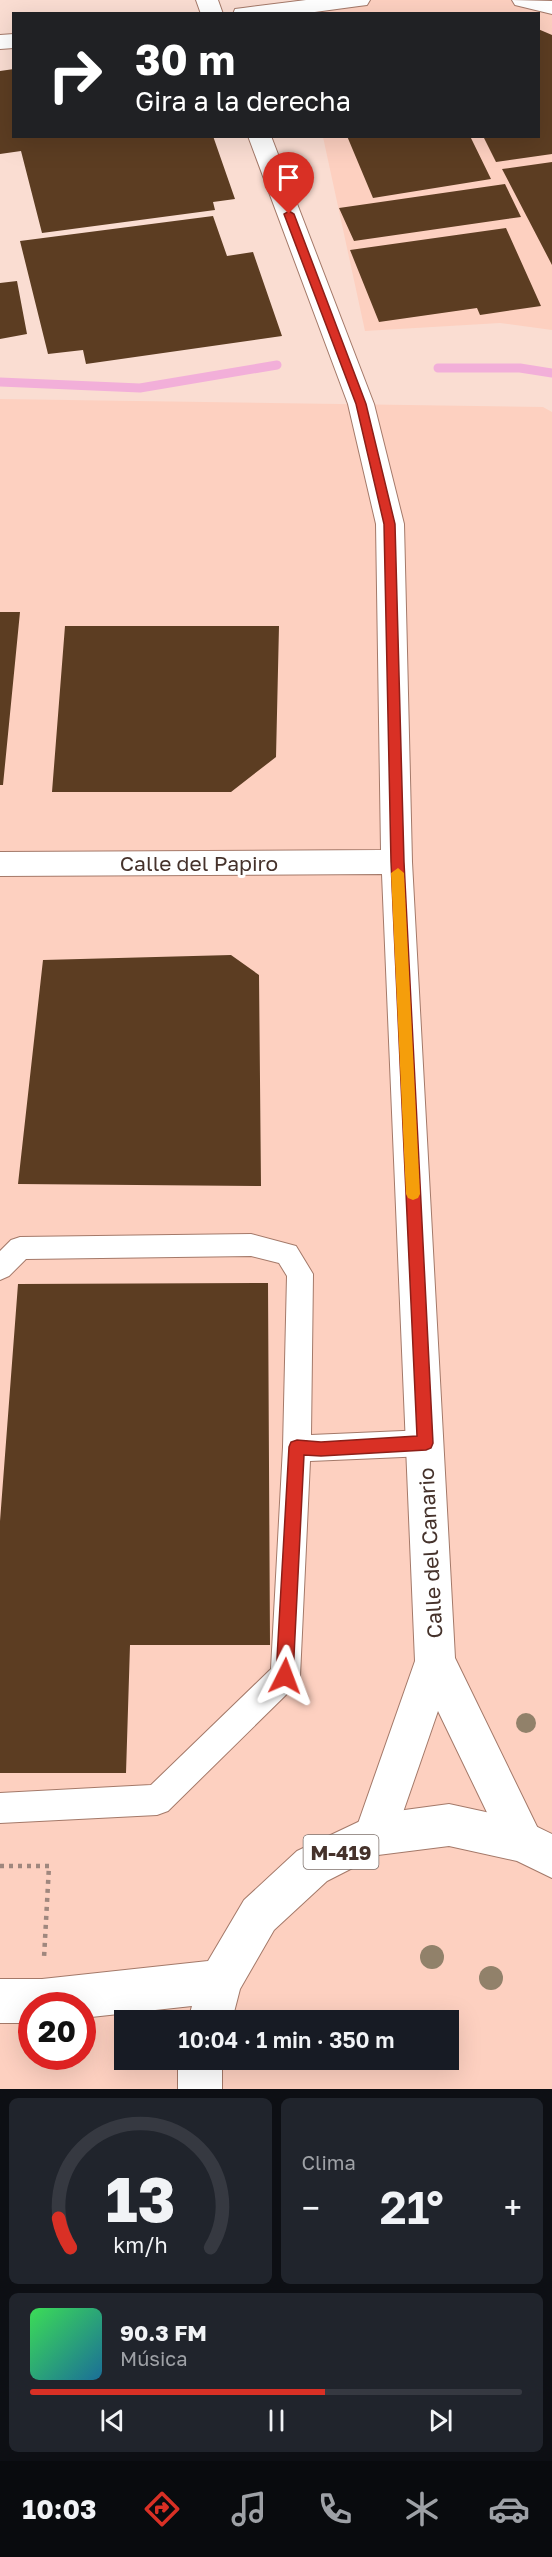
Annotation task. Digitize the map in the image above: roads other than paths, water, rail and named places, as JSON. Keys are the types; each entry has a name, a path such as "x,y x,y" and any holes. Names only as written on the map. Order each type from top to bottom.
{"street":[{"path":"260,12 359,0"},
{"path":"523,0 552,8"},
{"name":"Calle del Canario","path":"260,138 361,404 390,524 397,862 435,1661 375,1835"},
{"name":"Calle del Papiro","path":"0,864 397,862"},
{"name":"Calle del Canario","path":"435,1661 538,1849"},
{"name":"M-419","path":"0,2001 215,2001 259,1915 312,1866 375,1835 449,1825 538,1849"},
{"path":"200,2070 200,2089"}],"lane":[{"path":"0,1268 20,1248 251,1245 287,1254 300,1274 297,1447 285,1676 157,1800 0,1808"},
{"path":"297,1447 321,1449 426,1443"}],"waterway":[{"path":"0,382 140,388 277,365"},
{"path":"438,368 520,368 552,373"}]}
